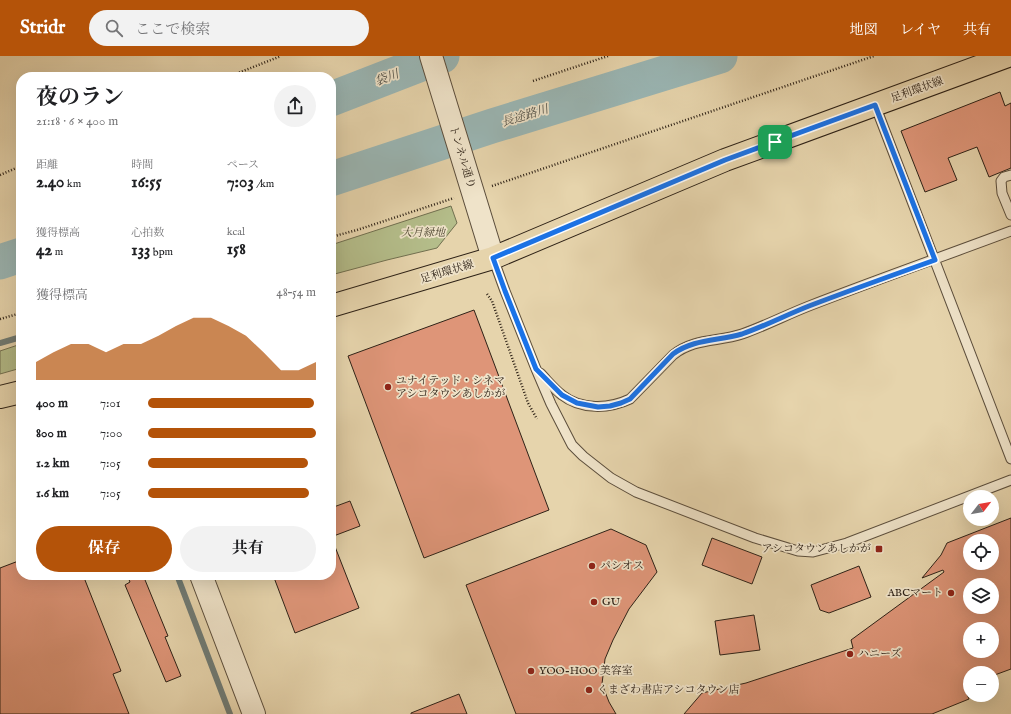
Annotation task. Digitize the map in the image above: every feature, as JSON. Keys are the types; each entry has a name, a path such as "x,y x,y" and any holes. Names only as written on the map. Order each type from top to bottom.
{"main road":[{"name":"足利環状線","path":"336,305 493,258 725,160 1008,56"},
{"path":"0,397 16,393"}],"street":[{"name":"トンネル通り","path":"432,56 493,258"},
{"path":"203,580 254,714"}],"lane":[{"path":"875,105 1011,459"},
{"path":"1011,174 1004,177 1001,181 1002,193 1011,215"},
{"path":"536,369 562,395 577,403 598,407 621,403 630,399 673,354 680,349 698,342 742,334 808,306 1011,231"},
{"path":"493,258 536,369 551,404 572,445 583,456 611,478 636,492 755,538 798,551 813,552 847,543 1011,480"}],"path":[{"path":"241,72 281,56"},
{"path":"533,81 608,56"},
{"path":"336,235 874,56"},
{"path":"0,175 16,168"},
{"path":"487,294 492,301 528,403 537,419"},
{"path":"0,319 16,314"}],"green space":[{"name":"大月緑地","path":"451,206 457,223 437,248 336,274 336,243"},
{"path":"16,346 16,369 0,374 0,351"}],"building":[{"path":"1000,92 1005,106 1011,103 1011,168 989,177 977,147 948,158 957,180 925,192 901,131"},
{"path":"474,310 549,510 424,558 348,356"},
{"path":"350,501 360,526 336,535 336,506"},
{"path":"1011,518 1011,669 999,673 999,666 963,666 963,701 932,714 684,714 702,693 746,683 853,648 851,640 944,572 943,570 922,578 941,555 947,543 963,537 963,570 999,570 999,534 970,534 991,526 999,526 999,523"},
{"path":"611,529 646,545 657,572 629,609 605,659 602,684 609,702 616,714 516,714 466,585"},
{"path":"712,538 762,557 752,584 702,565"},
{"path":"336,549 359,608 295,633 275,580 336,580"},
{"path":"16,562 16,580 85,580 121,671 113,674 129,714 0,714 0,568"},
{"path":"859,566 871,597 829,613 820,610 811,585"},
{"path":"129,580 145,580 168,636 165,637 181,676 166,682 125,585 130,582"},
{"path":"754,615 760,650 720,655 715,621"},
{"path":"459,694 467,714 411,714 411,713"}],"waterway":[{"name":"袋川","path":"336,97 442,56"},
{"name":"長途路川","path":"336,177 492,126 720,56"},
{"name":"袋川","path":"0,262 16,257"},
{"path":"0,343 16,338"},
{"path":"179,580 230,714"}],"place":[{"name":"ユナイテッド・シネマ アシコタウンあしかが","path":"388,387"},
{"name":"アシコタウンあしかが","path":"879,549"},
{"name":"パシオス","path":"592,566"},
{"name":"ABCマート","path":"951,593"},
{"name":"GU","path":"594,602"},
{"name":"ハニーズ","path":"850,654"},
{"name":"YOO-HOO 美容室","path":"531,671"},
{"name":"くまざわ書店アシコタウン店","path":"589,690"}],"route":[{"path":"875,105 935,260 808,306 742,334 698,342 680,349 673,354 630,399 621,403 610,406 588,406 577,403 562,395 536,369 493,258 725,160 775,142 875,105"}]}
